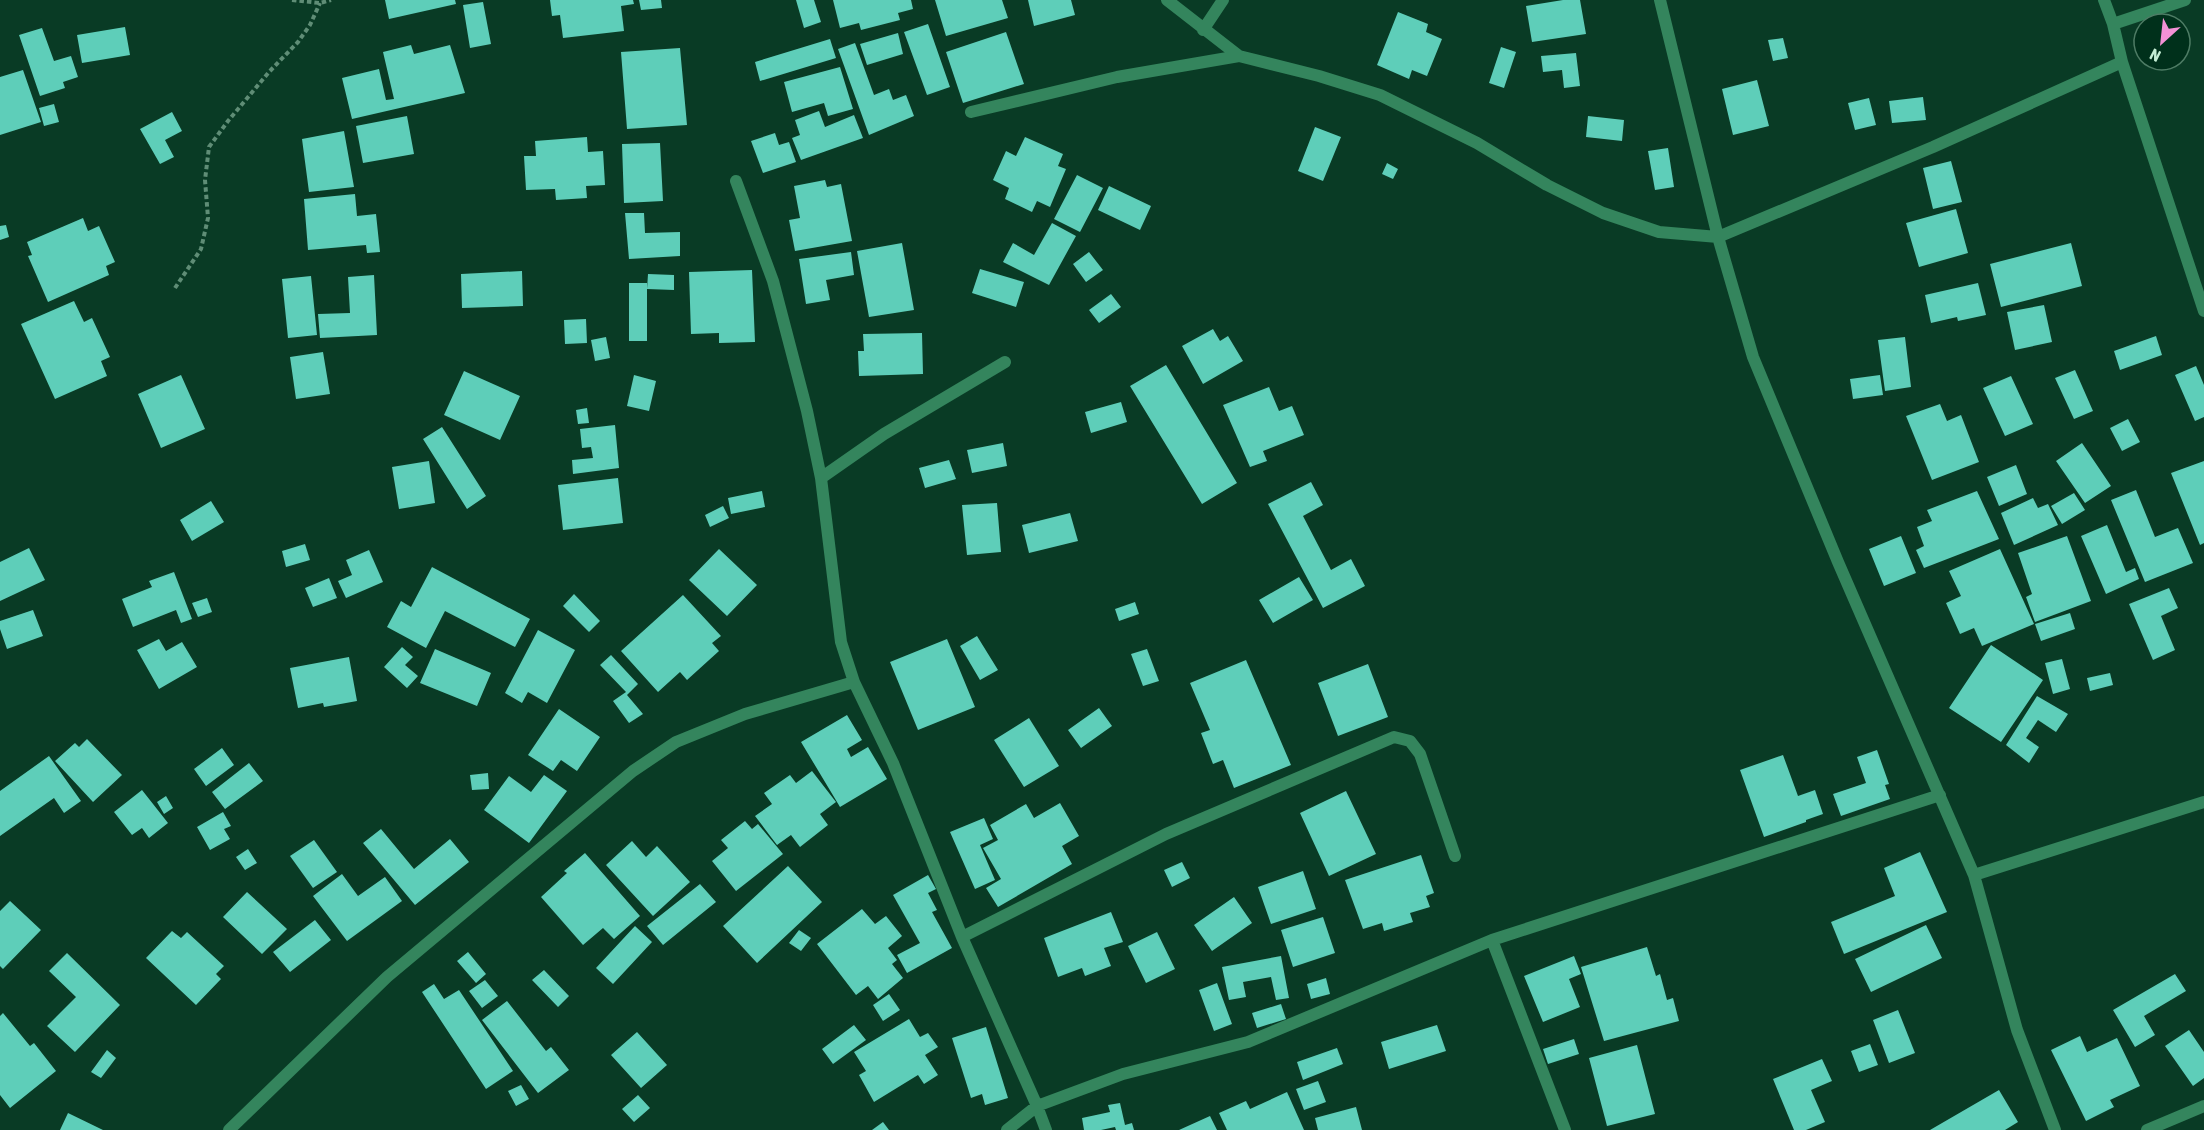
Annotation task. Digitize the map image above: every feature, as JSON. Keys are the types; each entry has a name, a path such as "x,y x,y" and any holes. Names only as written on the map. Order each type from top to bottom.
{"street":[{"path":"1167,0 1239,56 1380,94 1477,143 1547,185 1603,213 1659,232 1718,237 1933,147 2122,62"},
{"path":"1203,30 1223,0"},
{"path":"1660,0 1718,237 1753,357 1838,562 1974,875 2017,1030 2055,1130"},
{"path":"2104,0 2113,24 2122,62 2199,282 2204,312"},
{"path":"2113,24 2185,0"},
{"path":"971,112 1117,77 1239,56"},
{"path":"736,181 773,281 807,411 821,478 841,642 854,682 893,763 962,937 1046,1130"},
{"path":"821,478 884,434 1005,362"},
{"path":"229,1130 387,977 633,771 676,742 746,714 854,682"},
{"path":"962,937 1166,834 1394,737 1410,741 1420,754 1455,856"},
{"path":"1007,1130 1037,1106 1123,1074 1248,1042 1492,940 1940,795"},
{"path":"1974,875 2204,802"},
{"path":"1492,940 1565,1130"},
{"path":"2146,1130 2204,1106"}],"path":[{"path":"292,0 320,3 330,0"},
{"path":"175,288 201,249 208,218 205,180 209,147 269,72 298,42 310,25 320,3"}],"building":[{"path":"385,0 455,0 456,4 389,19"},
{"path":"550,0 633,0 634,4 621,6 624,31 563,38 560,15 552,16"},
{"path":"639,0 661,0 662,8 641,10"},
{"path":"796,0 814,0 821,22 804,28"},
{"path":"833,0 911,0 913,9 898,13 900,20 861,30 859,23 840,28"},
{"path":"935,0 1002,0 1008,18 946,36"},
{"path":"1028,0 1071,0 1075,15 1034,26"},
{"path":"1563,0 1580,0 1586,34 1532,42 1526,6"},
{"path":"483,2 491,44 470,48 463,5"},
{"path":"1398,12 1428,24 1426,32 1442,39 1427,76 1412,70 1409,79 1377,65"},
{"path":"928,24 950,87 927,95 904,32"},
{"path":"125,27 130,55 82,63 77,35"},
{"path":"42,28 54,61 71,56 78,77 63,82 65,88 40,96 19,35"},
{"path":"1006,32 1024,84 963,103 946,52"},
{"path":"898,33 903,54 867,65 860,44"},
{"path":"1783,38 1788,58 1773,61 1768,40"},
{"path":"830,39 836,58 760,81 755,62"},
{"path":"855,43 874,95 889,89 893,100 906,95 914,116 869,135 838,49"},
{"path":"411,45 414,54 450,45 465,93 352,119 342,78 379,69 386,100 394,99 383,52"},
{"path":"1501,47 1516,52 1504,88 1489,83"},
{"path":"680,48 687,125 627,129 621,52"},
{"path":"1576,53 1580,86 1564,88 1562,70 1543,72 1541,56"},
{"path":"840,67 853,109 828,116 824,103 792,112 784,82"},
{"path":"23,70 41,122 0,135 0,77"},
{"path":"1757,80 1769,126 1733,135 1722,89"},
{"path":"1923,97 1926,120 1892,123 1889,101"},
{"path":"1869,98 1876,125 1855,130 1848,103"},
{"path":"54,104 59,122 44,126 39,108"},
{"path":"819,111 825,127 854,115 863,138 801,160 792,138 800,135 795,120"},
{"path":"172,112 182,131 165,140 174,157 160,164 140,129"},
{"path":"407,116 414,154 363,163 356,126"},
{"path":"1588,116 1624,120 1622,141 1586,137"},
{"path":"1315,127 1341,137 1323,181 1298,171"},
{"path":"344,131 354,187 309,192 302,139"},
{"path":"775,133 779,145 789,142 796,162 763,173 751,141"},
{"path":"587,137 588,152 603,151 605,185 586,186 587,198 556,200 555,189 526,190 524,156 536,156 535,141"},
{"path":"1025,137 1063,154 1058,166 1066,169 1050,207 1037,201 1032,212 1005,199 1009,188 993,180 1006,151 1016,156"},
{"path":"660,143 663,201 624,203 622,144"},
{"path":"1668,148 1674,187 1655,190 1648,151"},
{"path":"1951,161 1962,202 1933,209 1923,168"},
{"path":"1387,163 1398,169 1393,179 1382,174"},
{"path":"1077,175 1103,188 1080,232 1054,219"},
{"path":"825,180 827,187 841,184 852,241 795,251 789,220 800,218 794,186"},
{"path":"1109,186 1151,206 1140,230 1098,210"},
{"path":"355,194 357,216 376,214 380,252 367,253 366,245 308,250 304,199"},
{"path":"1956,209 1968,253 1919,267 1906,223"},
{"path":"625,213 644,213 645,233 680,232 680,256 629,259"},
{"path":"83,218 88,231 99,226 115,262 106,266 109,275 48,302 28,256 32,255 27,242"},
{"path":"1052,223 1076,236 1049,285 1003,262 1013,243 1034,255"},
{"path":"6,225 9,237 0,240 0,226"},
{"path":"902,243 914,310 869,317 857,251"},
{"path":"2071,243 2082,286 2001,307 1990,264"},
{"path":"851,252 854,275 826,280 830,300 806,304 799,259"},
{"path":"1089,252 1103,270 1086,282 1073,264"},
{"path":"980,269 1024,282 1016,307 972,293"},
{"path":"752,270 755,342 719,343 719,333 691,334 689,272"},
{"path":"522,271 523,306 462,308 461,274"},
{"path":"648,274 674,275 674,290 647,289"},
{"path":"374,275 377,335 320,338 318,314 350,313 348,277"},
{"path":"311,276 317,335 288,338 282,279"},
{"path":"629,283 647,283 647,341 629,341"},
{"path":"1978,283 1986,315 1958,321 1957,317 1931,323 1925,295"},
{"path":"1111,294 1121,307 1099,323 1089,310"},
{"path":"74,301 84,322 92,318 110,357 101,361 107,376 55,399 21,324"},
{"path":"2044,305 2052,342 2015,350 2007,312"},
{"path":"586,319 587,343 565,344 564,320"},
{"path":"1213,329 1220,341 1228,336 1243,361 1203,384 1182,346"},
{"path":"922,333 923,374 859,376 858,351 864,351 863,334"},
{"path":"2156,336 2162,355 2120,370 2114,351"},
{"path":"606,337 610,358 595,361 591,340"},
{"path":"1905,337 1911,387 1885,391 1878,340"},
{"path":"323,352 330,394 296,399 290,357"},
{"path":"1166,365 1237,483 1202,504 1130,386"},
{"path":"2196,366 2204,385 2204,417 2195,421 2175,375"},
{"path":"2075,370 2093,411 2074,419 2055,378"},
{"path":"464,371 520,396 500,440 444,415"},
{"path":"181,375 205,429 161,448 138,394"},
{"path":"634,375 656,381 649,411 627,406"},
{"path":"1880,375 1883,395 1853,399 1850,379"},
{"path":"2011,376 2033,424 2005,436 1983,388"},
{"path":"1269,387 1279,411 1292,406 1304,435 1263,451 1267,461 1250,467 1223,405"},
{"path":"1121,402 1127,422 1091,433 1085,412"},
{"path":"1940,404 1947,421 1961,415 1979,462 1932,480 1906,416"},
{"path":"587,408 589,423 578,424 576,410"},
{"path":"2128,419 2140,442 2122,451 2110,428"},
{"path":"615,425 619,468 573,474 572,460 593,458 591,447 582,448 580,429"},
{"path":"442,427 486,496 467,509 423,439"},
{"path":"1003,443 1007,466 972,473 967,450"},
{"path":"2082,443 2111,486 2085,503 2056,461"},
{"path":"949,460 956,479 925,488 919,468"},
{"path":"429,461 435,503 399,509 392,467"},
{"path":"2204,461 2204,543 2200,545 2171,473"},
{"path":"2016,465 2027,494 1999,506 1987,477"},
{"path":"618,478 623,523 563,530 558,485"},
{"path":"1311,482 1323,505 1303,516 1331,570 1351,559 1365,586 1323,608 1268,504"},
{"path":"2136,490 2155,537 2178,528 2193,563 2145,582 2111,500"},
{"path":"762,491 765,507 731,514 728,498"},
{"path":"1977,491 1999,539 1924,568 1916,550 1924,546 1917,527 1932,521 1927,510"},
{"path":"2074,493 2085,510 2062,524 2051,506"},
{"path":"2033,498 2038,508 2048,504 2058,525 2014,545 2001,513"},
{"path":"211,501 224,522 192,541 180,520"},
{"path":"997,503 1001,552 967,555 962,505"},
{"path":"723,506 729,518 710,527 705,515"},
{"path":"1070,513 1078,541 1029,553 1022,525"},
{"path":"2107,525 2126,572 2135,568 2139,579 2106,594 2081,536"},
{"path":"1901,536 1916,573 1884,586 1869,549"},
{"path":"2067,536 2091,601 2035,622 2026,597 2032,594 2018,553"},
{"path":"305,544 310,560 286,567 282,551"},
{"path":"29,548 45,580 0,601 0,562"},
{"path":"719,549 757,585 727,616 689,580"},
{"path":"2000,549 2034,624 1982,646 1974,628 1960,634 1946,603 1961,596 1949,571"},
{"path":"369,550 383,582 346,598 338,581 352,575 346,560"},
{"path":"432,567 530,619 515,647 445,611 426,648 387,627 401,601 411,607"},
{"path":"174,572 192,619 181,623 176,610 133,627 122,599 152,587 149,581"},
{"path":"1299,577 1313,600 1273,623 1259,600"},
{"path":"329,578 337,598 313,607 305,588"},
{"path":"2169,588 2178,608 2161,616 2175,650 2153,660 2129,604"},
{"path":"574,594 600,621 589,632 563,606"},
{"path":"683,595 721,636 712,643 719,651 687,680 680,672 658,692 621,651"},
{"path":"207,598 212,612 198,617 192,603"},
{"path":"1135,602 1139,614 1119,621 1115,609"},
{"path":"33,610 43,636 7,649 0,629 0,621"},
{"path":"2070,613 2075,629 2041,641 2035,624"},
{"path":"538,630 575,650 547,703 528,692 522,703 505,693"},
{"path":"977,636 998,670 980,680 960,646"},
{"path":"159,639 166,651 182,642 197,667 159,689 137,650"},
{"path":"947,639 975,707 918,730 890,662"},
{"path":"1991,645 2043,680 2001,742 1949,708"},
{"path":"402,647 413,657 405,665 418,676 407,688 384,667"},
{"path":"435,649 491,673 477,706 420,683"},
{"path":"1147,649 1159,681 1143,686 1131,654"},
{"path":"611,655 638,684 627,695 643,714 629,723 613,701 626,692 600,665"},
{"path":"349,657 357,701 324,707 323,703 298,708 290,668"},
{"path":"2062,659 2070,689 2053,694 2045,663"},
{"path":"1246,660 1291,765 1234,788 1223,760 1213,764 1201,733 1210,730 1190,683"},
{"path":"1368,664 1388,717 1338,736 1318,683"},
{"path":"2110,673 2113,685 2090,691 2087,678"},
{"path":"2037,696 2068,714 2056,732 2038,720 2026,738 2039,747 2029,763 2006,745"},
{"path":"1099,708 1112,726 1081,748 1068,730"},
{"path":"559,709 600,737 577,771 561,760 553,771 528,755"},
{"path":"847,715 862,740 847,749 851,757 868,747 887,779 840,807 801,742"},
{"path":"1029,718 1059,766 1024,787 994,740"},
{"path":"87,739 122,775 93,802 55,761 75,743 79,747"},
{"path":"222,748 234,765 206,786 194,769"},
{"path":"1877,750 1889,784 1885,785 1890,799 1841,816 1833,794 1866,783 1857,757"},
{"path":"1783,755 1798,796 1815,790 1823,814 1764,837 1740,770"},
{"path":"49,756 81,801 64,813 54,798 0,836 0,791"},
{"path":"249,763 263,781 225,809 212,792"},
{"path":"812,771 836,802 820,814 828,825 800,847 791,835 777,845 755,816 772,804 764,793 790,775 796,783"},
{"path":"488,773 489,789 472,790 470,775"},
{"path":"544,775 567,791 529,843 484,810 509,776 531,792"},
{"path":"142,790 168,823 149,838 142,828 132,835 114,812"},
{"path":"1346,791 1376,854 1329,876 1300,813"},
{"path":"166,796 173,808 164,814 157,802"},
{"path":"1060,803 1079,836 1062,846 1072,864 998,907 986,888 1001,879 983,848 998,840 990,825 1026,804 1034,818"},
{"path":"223,812 231,826 224,829 230,839 210,850 197,827"},
{"path":"984,818 993,839 980,845 995,880 975,889 950,832"},
{"path":"745,821 752,829 758,824 783,854 736,891 712,861 728,848 721,840"},
{"path":"381,829 414,869 450,839 469,862 415,905 363,843"},
{"path":"314,840 337,872 313,888 290,856"},
{"path":"632,841 646,857 657,846 690,882 653,916 606,865"},
{"path":"248,849 257,863 245,870 236,857"},
{"path":"1920,852 1947,912 1844,954 1831,922 1895,896 1884,868"},
{"path":"585,853 640,916 614,939 603,928 583,945 541,897 567,873 564,871"},
{"path":"1421,855 1434,893 1426,896 1430,907 1410,913 1413,922 1384,931 1382,923 1363,929 1345,880"},
{"path":"1182,862 1190,878 1172,887 1164,870"},
{"path":"788,866 822,902 757,963 723,926"},
{"path":"1303,871 1316,909 1271,924 1258,887"},
{"path":"342,874 358,896 385,877 402,901 347,941 313,896"},
{"path":"928,875 936,889 928,893 937,910 932,912 952,948 907,973 897,955 920,943 893,895"},
{"path":"700,884 716,902 663,945 647,926"},
{"path":"247,892 287,929 262,954 223,917"},
{"path":"1234,897 1252,923 1212,951 1194,925"},
{"path":"10,901 41,930 3,969 0,966 0,911"},
{"path":"862,909 875,924 886,916 902,936 888,948 897,960 892,964 903,978 878,999 868,986 856,995 817,944"},
{"path":"1111,912 1123,942 1104,948 1111,966 1085,976 1082,968 1058,977 1044,938"},
{"path":"1323,917 1335,953 1293,967 1281,930"},
{"path":"315,920 331,940 290,972 273,952"},
{"path":"1926,925 1942,958 1871,992 1855,959"},
{"path":"635,926 652,942 613,984 596,968"},
{"path":"799,930 811,938 801,951 789,943"},
{"path":"172,931 181,938 187,932 224,966 216,974 221,979 196,1005 146,958"},
{"path":"1157,932 1175,969 1146,983 1128,946"},
{"path":"1647,947 1656,976 1660,974 1667,1000 1673,998 1679,1021 1604,1041 1581,967"},
{"path":"468,952 486,974 476,983 457,961"},
{"path":"67,953 120,1005 75,1052 47,1026 76,997 49,971"},
{"path":"1281,956 1289,998 1276,1000 1271,977 1243,982 1246,997 1229,1000 1222,967"},
{"path":"1574,956 1581,974 1569,979 1580,1007 1543,1022 1524,976"},
{"path":"544,970 569,996 558,1007 532,980"},
{"path":"2175,974 2186,991 2144,1016 2155,1035 2135,1047 2113,1010"},
{"path":"1326,978 1330,994 1311,999 1307,984"},
{"path":"485,980 498,996 482,1008 469,991"},
{"path":"1217,983 1232,1024 1214,1031 1199,990"},
{"path":"434,984 444,999 459,990 513,1071 486,1089 422,992"},
{"path":"889,994 900,1010 883,1021 873,1005"},
{"path":"507,1001 546,1051 551,1047 569,1070 538,1093 482,1020"},
{"path":"1281,1004 1286,1019 1257,1028 1252,1013"},
{"path":"1898,1010 1915,1053 1889,1063 1873,1020"},
{"path":"3,1013 30,1046 34,1043 56,1071 10,1108 0,1095 0,1016"},
{"path":"909,1019 920,1037 928,1033 938,1047 925,1055 938,1075 924,1084 918,1075 874,1102 859,1075 866,1071 854,1052"},
{"path":"854,1025 866,1040 833,1064 822,1049"},
{"path":"1437,1025 1446,1051 1389,1069 1381,1042"},
{"path":"986,1027 1008,1098 985,1105 982,1094 971,1098 952,1038"},
{"path":"2189,1030 2204,1052 2204,1078 2193,1086 2165,1046"},
{"path":"637,1032 667,1065 641,1088 611,1055"},
{"path":"2080,1036 2087,1052 2117,1038 2140,1086 2110,1100 2114,1107 2086,1121 2051,1050"},
{"path":"1574,1039 1579,1054 1548,1064 1543,1049"},
{"path":"1870,1044 1878,1065 1859,1072 1851,1051"},
{"path":"1637,1045 1655,1114 1607,1126 1589,1058"},
{"path":"1337,1048 1343,1064 1303,1080 1297,1062"},
{"path":"107,1050 116,1058 101,1078 91,1072"},
{"path":"1822,1059 1832,1081 1811,1090 1825,1122 1806,1130 1794,1130 1773,1079"},
{"path":"1318,1081 1326,1102 1304,1110 1296,1089"},
{"path":"521,1085 529,1099 516,1106 508,1091"},
{"path":"1999,1090 2018,1122 2005,1130 1930,1130"},
{"path":"1287,1092 1304,1130 1227,1130 1219,1113 1246,1101 1250,1109"},
{"path":"638,1095 650,1108 634,1122 622,1109"},
{"path":"1120,1103 1125,1125 1132,1123 1134,1130 1116,1130 1115,1127 1084,1130 1082,1118 1110,1112 1108,1105"},
{"path":"1356,1107 1362,1130 1318,1130 1315,1118"},
{"path":"68,1113 103,1130 60,1130"},
{"path":"1210,1116 1217,1130 1179,1130"},
{"path":"883,1122 889,1130 872,1130"}]}
